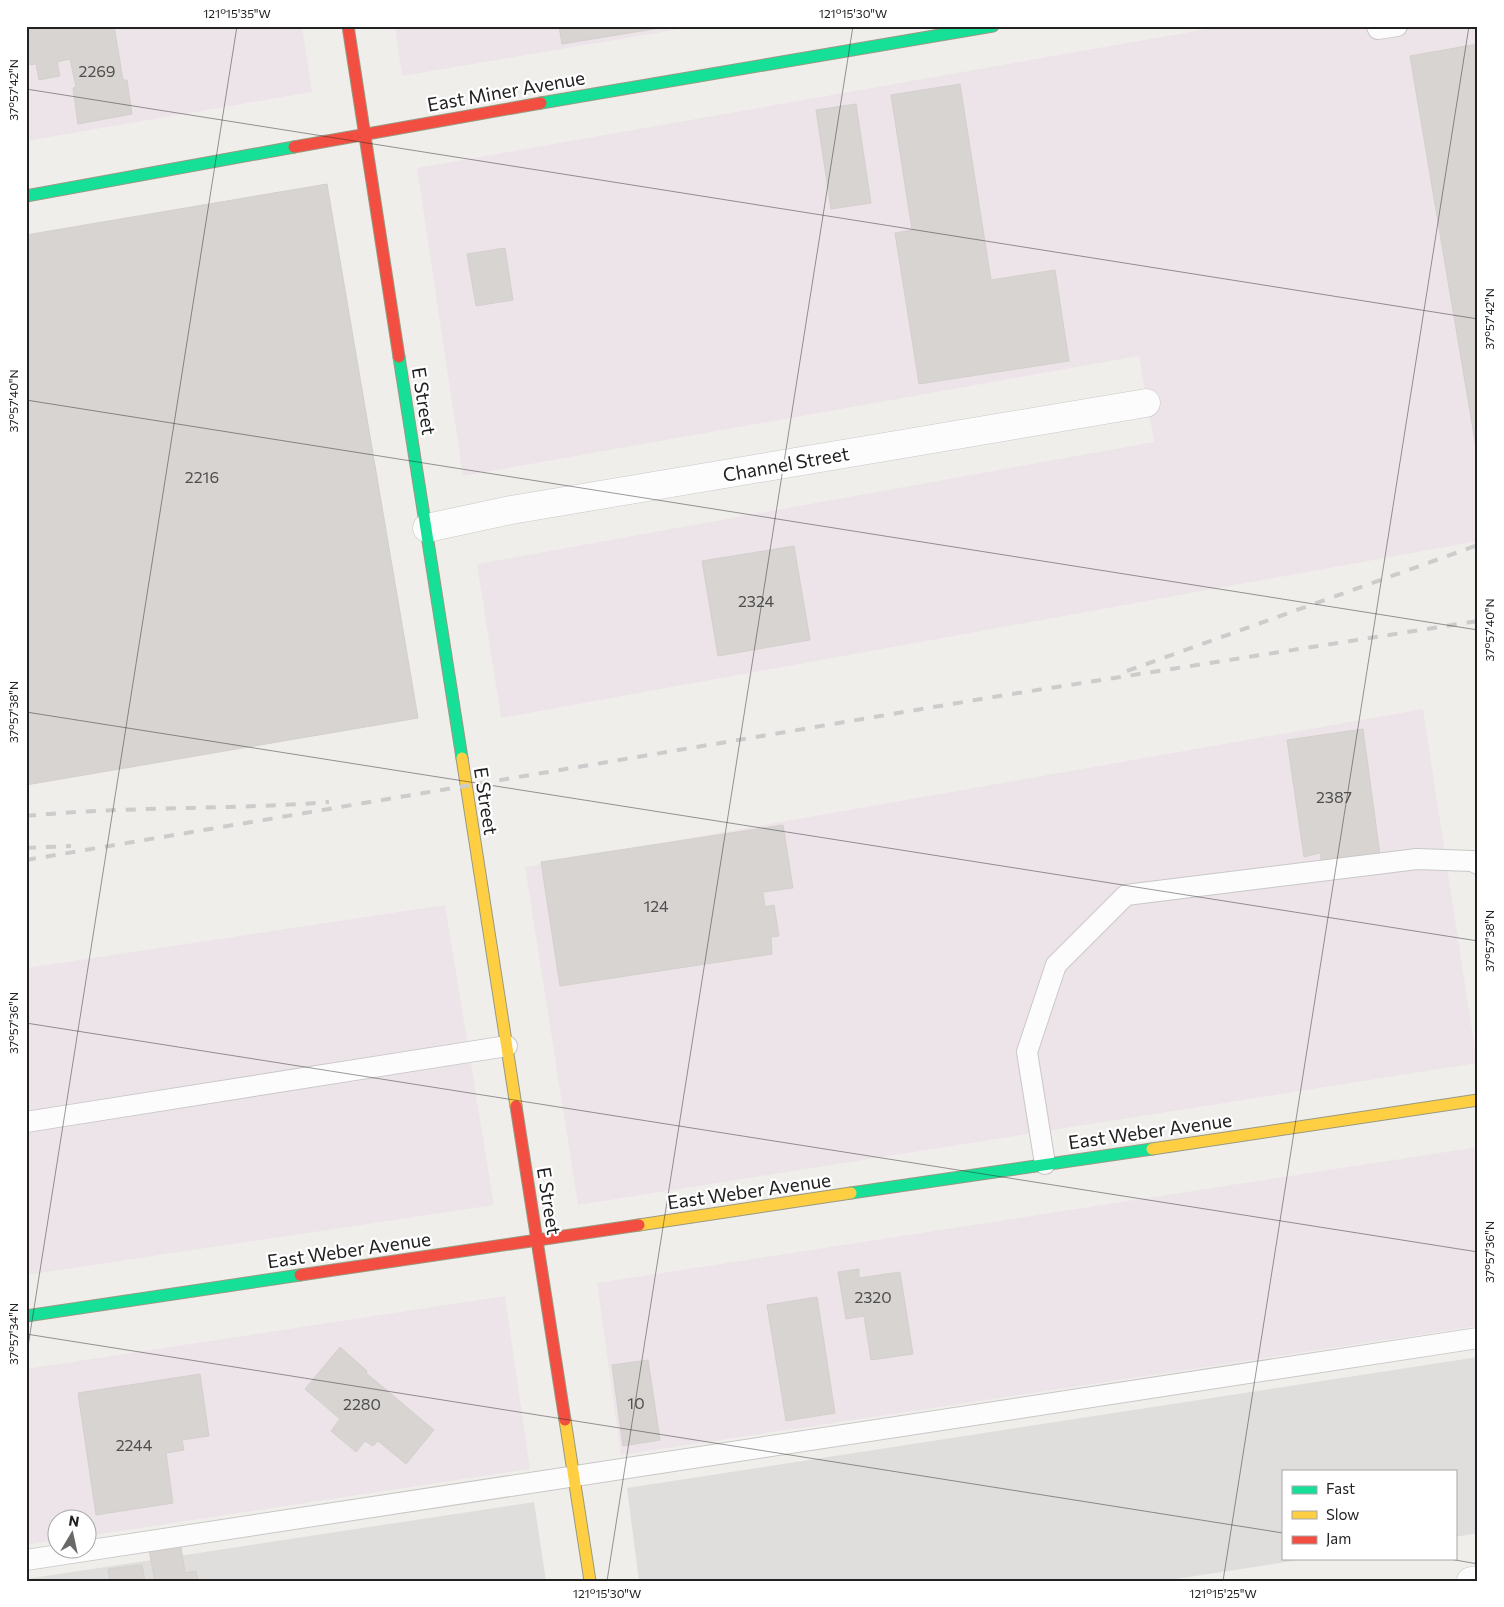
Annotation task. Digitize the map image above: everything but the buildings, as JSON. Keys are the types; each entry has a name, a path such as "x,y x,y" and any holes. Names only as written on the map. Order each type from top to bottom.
{"street":[{"name":"E Street","path":"348,26 590,1581"},
{"name":"East Miner Avenue","path":"26,196 365,133 992,26"},
{"name":"Channel Street","path":"427,528 512,510 1146,403"},
{"name":"East Weber Avenue","path":"26,1316 1478,1100"},
{"path":"1471,1581 1478,1580"}],"lane":[{"path":"1377,26 1378,29 1397,26"},
{"path":"1045,1164 1027,1052 1056,965 1126,896 1416,859 1472,861 1478,864"},
{"path":"26,1122 507,1046"},
{"path":"26,1560 1478,1338"}],"shaded area":[{"path":"26,26 302,26 312,92 26,141"},
{"path":"395,26 698,26 402,76"},
{"path":"1224,26 1478,26 1478,541 501,718 477,564 1154,442 1139,356 463,476 417,168"},
{"path":"1423,709 1477,1063 578,1205 525,867"},
{"path":"445,905 494,1205 26,1275 26,968"},
{"path":"1478,1147 1478,1326 621,1455 597,1283"},
{"path":"505,1296 530,1469 98,1534 98,1510 48,1510 48,1541 26,1545 26,1369"},
{"path":"1478,1357 1478,1533 1456,1537 1456,1470 1282,1470 1282,1560 1299,1560 1163,1581 639,1581 627,1488"},
{"path":"534,1502 546,1581 26,1581 26,1579"}],"railway":[{"path":"1127,671 1478,545"},
{"path":"26,860 999,696 1478,621"},
{"path":"26,816 329,802"},
{"path":"26,848 71,846"}],"traffic: fast":[{"path":"541,103 993,26"},
{"path":"26,196 294,147"},
{"path":"399,357 462,758"},
{"path":"851,1193 1152,1149"},
{"path":"26,1316 300,1275"}],"traffic: slow":[{"path":"462,758 516,1106"},
{"path":"1152,1149 1478,1100"},
{"path":"639,1225 851,1193"},
{"path":"565,1420 590,1581"}],"traffic: jam":[{"path":"348,26 399,357"},
{"path":"294,147 541,103"},
{"path":"516,1106 565,1420"},
{"path":"300,1275 639,1225"}]}
